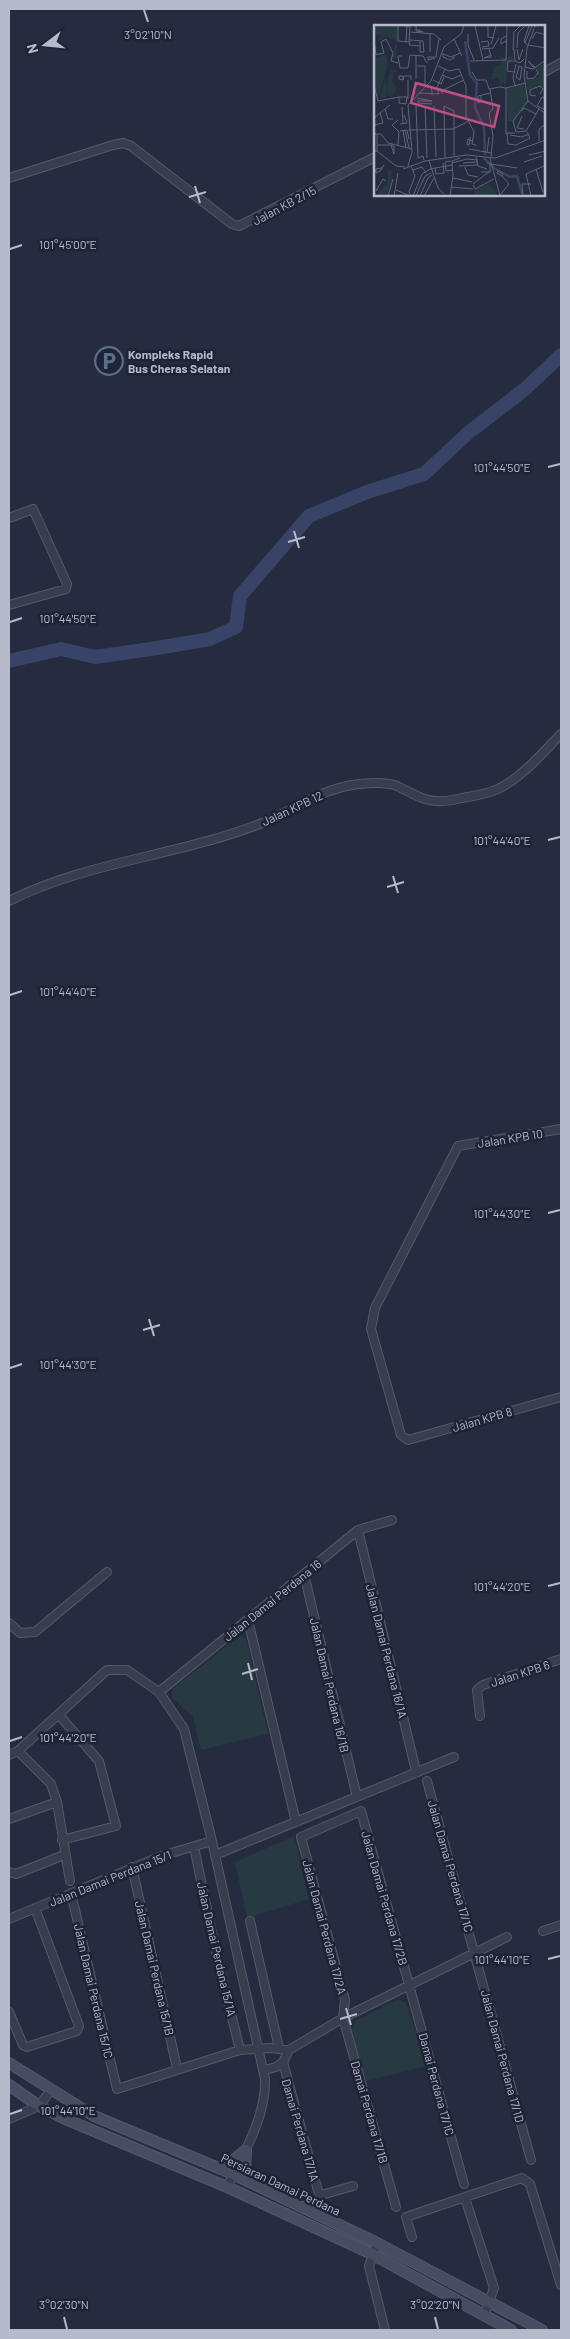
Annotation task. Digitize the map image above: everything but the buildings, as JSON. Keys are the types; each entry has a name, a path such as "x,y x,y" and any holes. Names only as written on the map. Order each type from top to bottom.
{"main road":[{"name":"Persiaran Damai Perdana","path":"9,2063 94,2116 248,2181 377,2243 542,2330"},
{"name":"Persiaran Damai Perdana","path":"9,2085 39,2106 227,2187 372,2254 511,2330"},
{"path":"218,2168 231,2162 246,2150"},
{"path":"246,2150 245,2170 248,2181"}],"street":[{"path":"545,71 561,63"},
{"name":"Jalan KB 2/15","path":"9,178 123,143 131,146 232,224 239,226 374,158"},
{"path":"9,518 33,509 67,584 66,589 9,605"},
{"name":"Jalan KPB 12","path":"9,901 47,883 90,869 158,854 261,823 329,791 352,785 384,783 396,785 424,799 442,802 484,793 499,788 518,776 561,734"},
{"name":"Jalan KPB 10","path":"403,1438 371,1329 375,1308 458,1146 561,1129"},
{"name":"Jalan KPB 8","path":"403,1438 408,1440 561,1397"},
{"name":"Jalan Damai Perdana 16","path":"159,1692 358,1530 392,1520"},
{"name":"Jalan Damai Perdana 16/1A","path":"358,1530 416,1771"},
{"path":"9,1623 20,1633 35,1632 107,1572"},
{"name":"Jalan Damai Perdana 16/1B","path":"304,1574 357,1797"},
{"path":"248,1620 296,1822"},
{"name":"Jalan KPB 6","path":"480,1716 477,1690 482,1685 561,1659"},
{"path":"9,1755 18,1751 107,1670 127,1670 159,1692 179,1719 184,1729 212,1841 265,2070 266,2098 246,2150 227,2187"},
{"path":"59,1715 99,1761 116,1826 62,1840"},
{"path":"18,1751 50,1784 57,1802 64,1855 70,1881"},
{"path":"215,1855 454,1757"},
{"name":"Jalan Damai Perdana 17/1C","path":"427,1782 475,1952"},
{"path":"9,1819 57,1802"},
{"name":"Jalan Damai Perdana 17/2A","path":"343,2018 345,2000 301,1837 361,1811"},
{"name":"Jalan Damai Perdana 17/2B","path":"361,1811 410,1984"},
{"name":"Jalan Damai Perdana 15/1","path":"9,1919 160,1856 212,1841"},
{"name":"Jalan Damai Perdana 15/1A","path":"194,1847 217,1960 240,2050"},
{"path":"12,1873 64,1855"},
{"name":"Jalan Damai Perdana 15/1B","path":"132,1867 177,2068"},
{"name":"Jalan Damai Perdana 15/1C","path":"71,1893 117,2089 177,2068"},
{"path":"9,2012 23,2046 27,2047 77,2031 79,2026 35,1908"},
{"path":"250,1921 280,2048"},
{"path":"543,1931 561,1925"},
{"path":"265,2070 276,2067 283,2062 289,2050 343,2018 506,1937"},
{"name":"Jalan Damai Perdana 17/1D","path":"475,1952 531,2160"},
{"name":"Damai Perdana 17/1C","path":"410,1984 464,2184"},
{"name":"Damai Perdana 17/1B","path":"343,2018 396,2207"},
{"path":"177,2068 240,2050 280,2048 289,2050"},
{"name":"Damai Perdana 17/1A","path":"283,2062 318,2191 322,2195 327,2195 353,2186"},
{"path":"9,2119 39,2106 51,2090"},
{"path":"412,2237 406,2216 522,2178 530,2184 561,2285"},
{"path":"465,2198 494,2288 484,2316"},
{"path":"377,2243 369,2266 385,2330"}],"shaded area":[{"path":"240,1636 246,1639 268,1734 201,1750 193,1717 172,1698 172,1689"},
{"path":"294,1836 309,1899 247,1918 235,1862"},
{"path":"398,1999 406,2003 427,2066 366,2081 351,2030 356,2021"}],"waterway":[{"path":"9,661 61,649 95,657 151,649 210,639 236,627 240,596 309,516 367,492 424,474 468,433 525,389 561,355"}],"place":[{"name":"Kompleks Rapid Bus Cheras Selatan","path":"109,361"}]}
